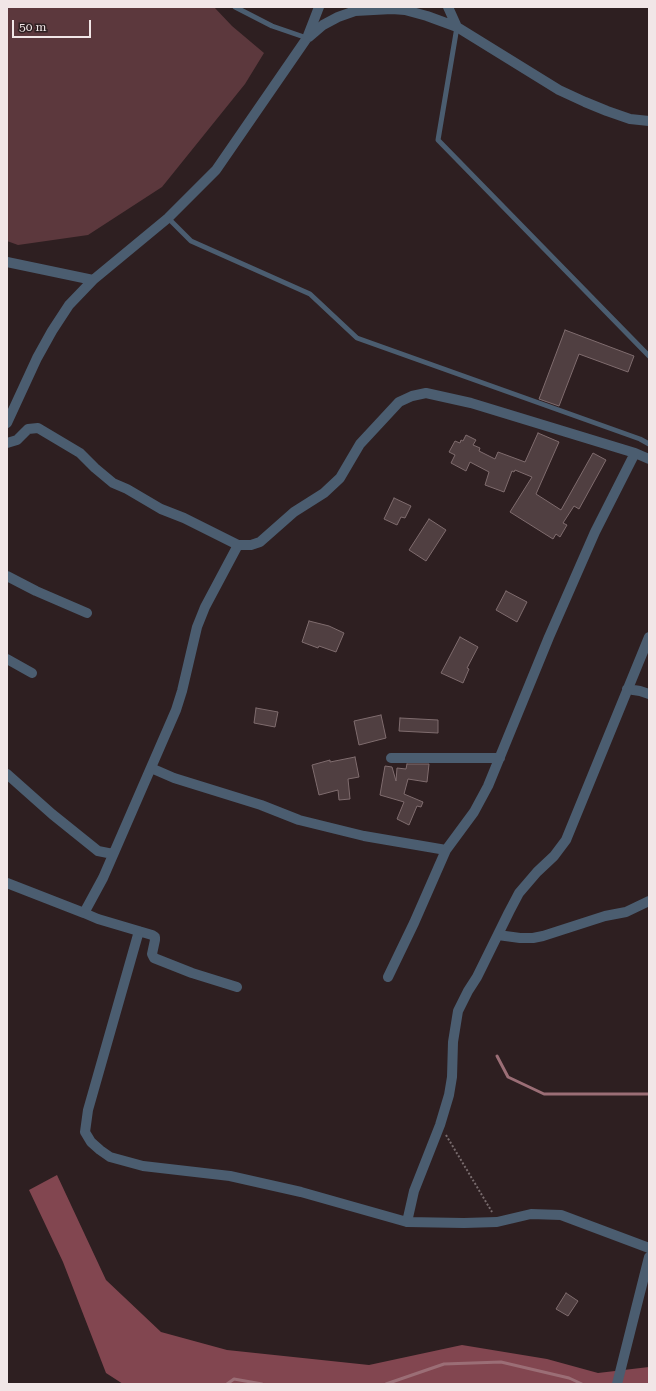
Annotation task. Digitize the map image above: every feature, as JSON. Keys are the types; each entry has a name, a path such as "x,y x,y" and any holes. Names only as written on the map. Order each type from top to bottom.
{"street":[{"path":"308,38 319,7"},
{"path":"448,7 457,27"},
{"path":"7,423 37,358 52,330 70,305 93,280 168,218 216,170 308,38 323,25 338,17 355,12 378,9 405,10 427,16 457,27 559,90 607,111 630,119 649,121"},
{"path":"7,262 93,280"},
{"path":"7,443 16,440 28,429 38,428 80,453 113,483 127,489 161,509 184,518 238,545 251,545 260,542 294,512 324,493 340,478 360,444 399,402 412,396 426,393 471,403 634,453 649,459"},
{"path":"388,977 414,923 446,850 474,812 488,786 549,636 595,532 634,453"},
{"path":"84,913 103,878 152,768 176,710 199,621 238,545"},
{"path":"7,576 36,591 87,613"},
{"path":"407,1222 414,1191 440,1125 449,1095 452,1077 453,1042 458,1011 519,894 536,872 554,856 566,840 649,637"},
{"path":"7,659 32,673"},
{"path":"627,690 640,691 649,694"},
{"path":"391,758 500,758"},
{"path":"152,768 174,778 261,805 298,820 364,836 446,850"},
{"path":"7,774 47,810 98,850 113,854"},
{"path":"7,883 98,919 147,932 155,937 152,954 154,958 192,974 237,987"},
{"path":"498,935 520,938 543,936 605,916 626,912 649,901"},
{"path":"139,931 88,1110 85,1132 91,1142 110,1157 143,1166 230,1176 301,1192 407,1222 497,1222 531,1214 562,1216 649,1248"},
{"path":"617,1384 649,1257"}],"lane":[{"path":"235,7 272,26 308,38"},
{"path":"457,27 438,140 649,356"},
{"path":"168,218 192,241 310,294 357,338 640,439 649,444"}],"path":[{"path":"440,1125 497,1222"}],"shaded area":[{"path":"7,7 214,7 232,26 264,53 245,84 162,187 88,235 18,245 7,241"},
{"path":"57,1175 106,1280 161,1332 227,1350 369,1365 462,1345 547,1359 598,1373 649,1367 649,1384 123,1384 106,1373 63,1262 29,1190"}],"building":[{"path":"565,330 634,356 628,372 579,354 559,406 539,399"},
{"path":"538,433 559,442 536,494 561,510 593,453 606,460 579,509 574,506 563,523 567,525 560,537 556,534 553,539 510,512 532,477 515,470 514,472 512,471 504,492 485,485 489,472 470,462 466,471 451,463 455,455 449,452 455,441 460,443 466,435 476,440 473,445 480,448 479,451 495,459 498,452 525,462"},
{"path":"394,498 411,506 405,518 401,517 397,525 384,519"},
{"path":"429,519 446,530 426,561 409,550"},
{"path":"506,591 527,602 517,622 496,610"},
{"path":"309,621 329,626 344,633 336,652 319,646 318,648 302,642"},
{"path":"460,637 478,647 467,668 469,669 463,683 441,673"},
{"path":"256,708 278,712 275,727 254,723"},
{"path":"381,715 386,738 359,745 354,721"},
{"path":"400,718 438,720 438,733 399,731"},
{"path":"355,757 359,777 348,779 350,799 339,800 338,790 319,795 312,765 330,760 330,762"},
{"path":"407,764 429,764 427,782 408,779 404,794 423,802 421,807 417,806 409,825 397,819 404,802 380,795 385,766 392,767 396,781 397,768 406,769"},
{"path":"566,1293 578,1301 568,1316 556,1309"}],"waterway":[{"path":"497,1056 508,1077 544,1094 649,1094"},
{"path":"386,1384 444,1364 501,1362 569,1378 582,1384"},
{"path":"227,1384 234,1379 262,1384"}]}
